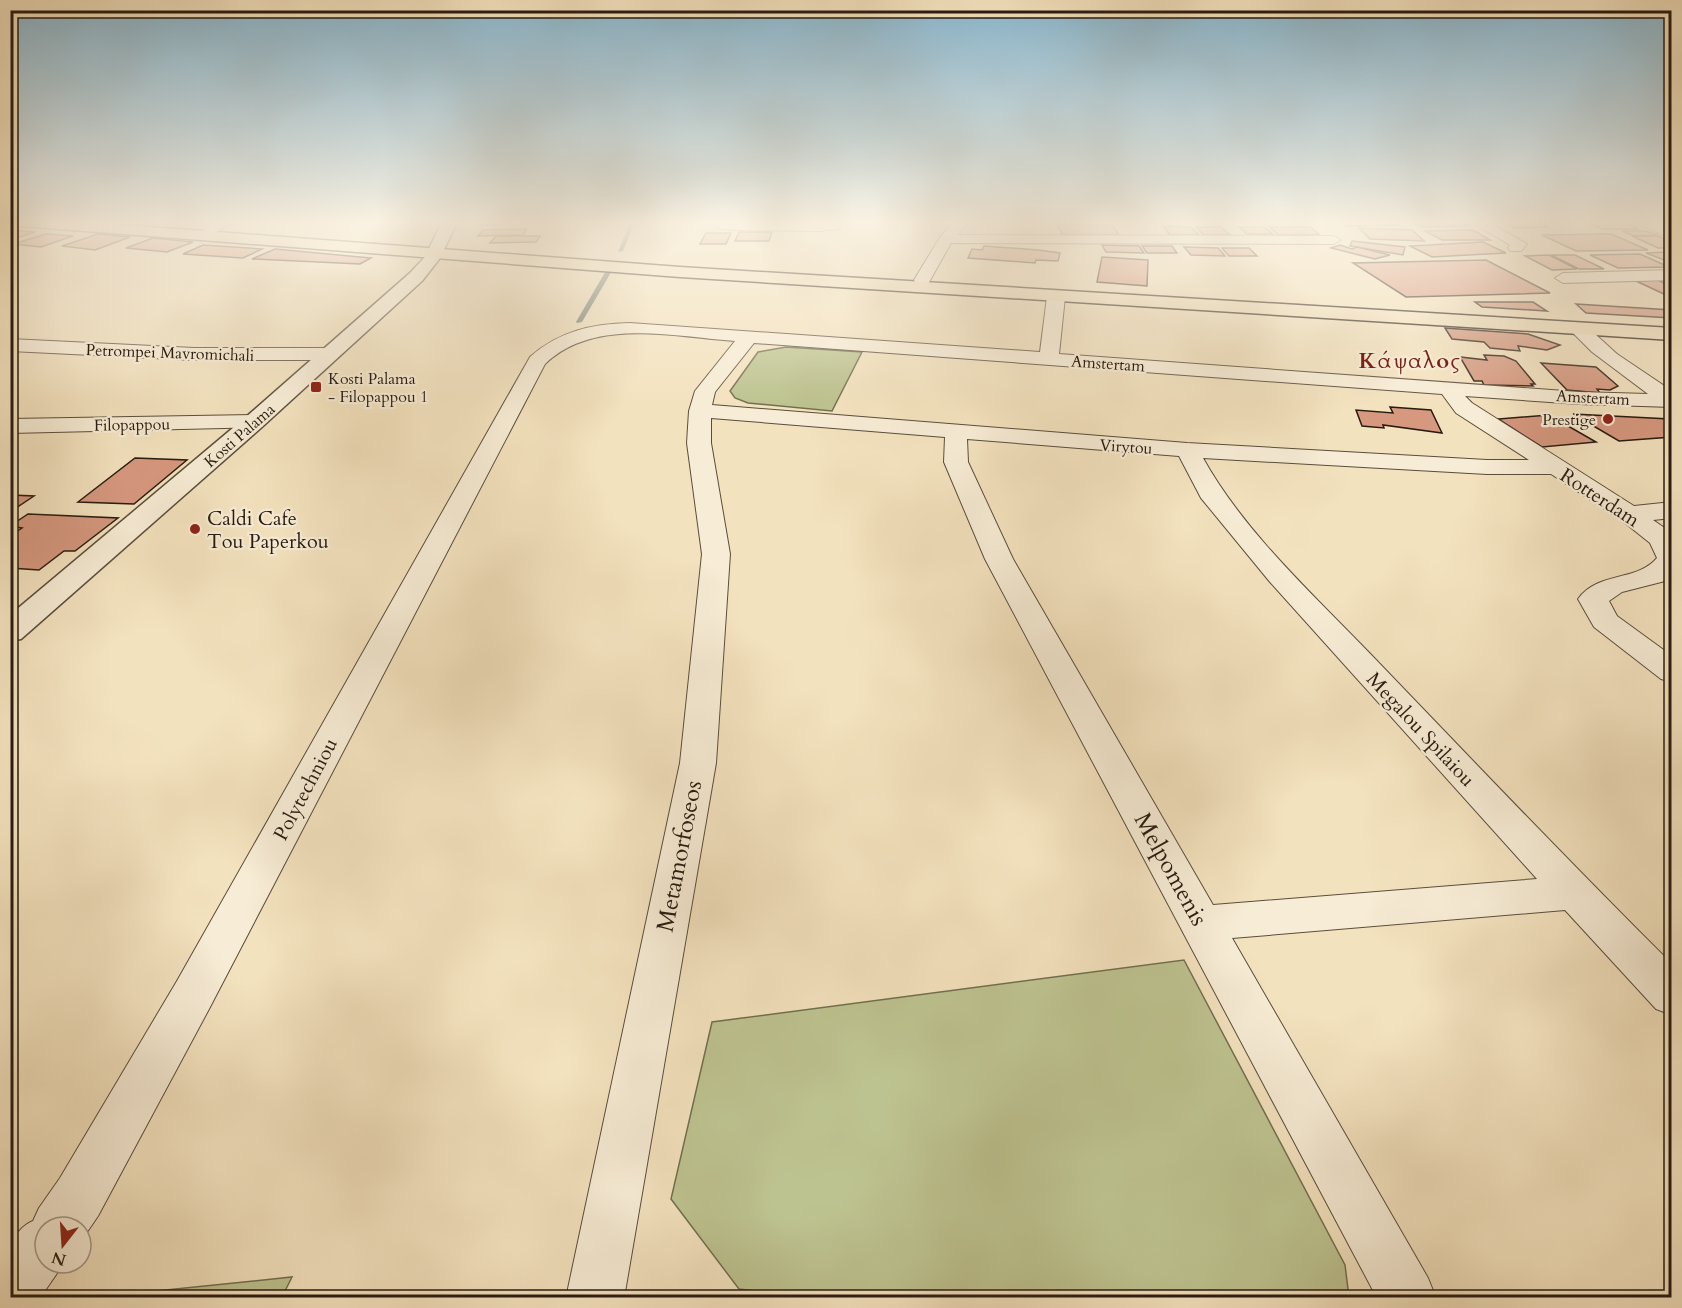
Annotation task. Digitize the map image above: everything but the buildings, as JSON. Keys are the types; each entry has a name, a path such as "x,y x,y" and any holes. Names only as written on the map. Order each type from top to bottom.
{"main road":[{"path":"846,283 1671,334"},
{"path":"969,283 1671,328"}],"street":[{"name":"Kosti Palama","path":"10,632 254,422 409,283"},
{"path":"1049,358 1056,297"},
{"name":"Amstertam","path":"548,349 570,336 600,330 628,328 1578,398 1671,401"},
{"path":"1577,328 1612,358 1671,401"},
{"path":"700,411 705,391 748,338"},
{"name":"Petrompei Mavromichali","path":"10,345 194,354 330,354"},
{"name":"Polytechniou","path":"66,1215 79,1197 193,995 537,361 548,349"},
{"name":"Rotterdam","path":"1448,388 1464,408 1629,514 1662,539 1671,559 1659,574 1612,585 1593,599 1605,621 1671,672"},
{"name":"Virytou","path":"700,411 1187,450 1487,467 1554,467"},
{"name":"Metamorfoseos","path":"595,1298 698,763 716,554 699,443 700,411"},
{"name":"Filopappou","path":"16,429 254,422"},
{"name":"Melpomenis","path":"956,433 956,462 999,560 1408,1298"},
{"name":"Megalou Spilaiou","path":"1187,450 1210,493 1280,576 1671,995"},
{"path":"1629,514 1671,510"},
{"path":"1201,923 1574,893"},
{"path":"10,1291 33,1260"}],"green space":[{"path":"786,347 862,352 832,411 748,403 735,398 730,391 758,352"},
{"path":"1184,960 1345,1265 1349,1297 812,1298 739,1289 671,1199 712,1022"},
{"path":"292,1277 282,1297 97,1297"}],"waterway":[{"path":"579,322 602,283"}],"place":[{"name":"Kosti Palama - Filopappou 1","path":"316,387"},
{"name":"Prestige","path":"1608,419"},
{"name":"Caldi Cafe Tou Paperkou","path":"195,529"}],"district":[{"name":"Κάψαλος","path":"1410,360"}]}
